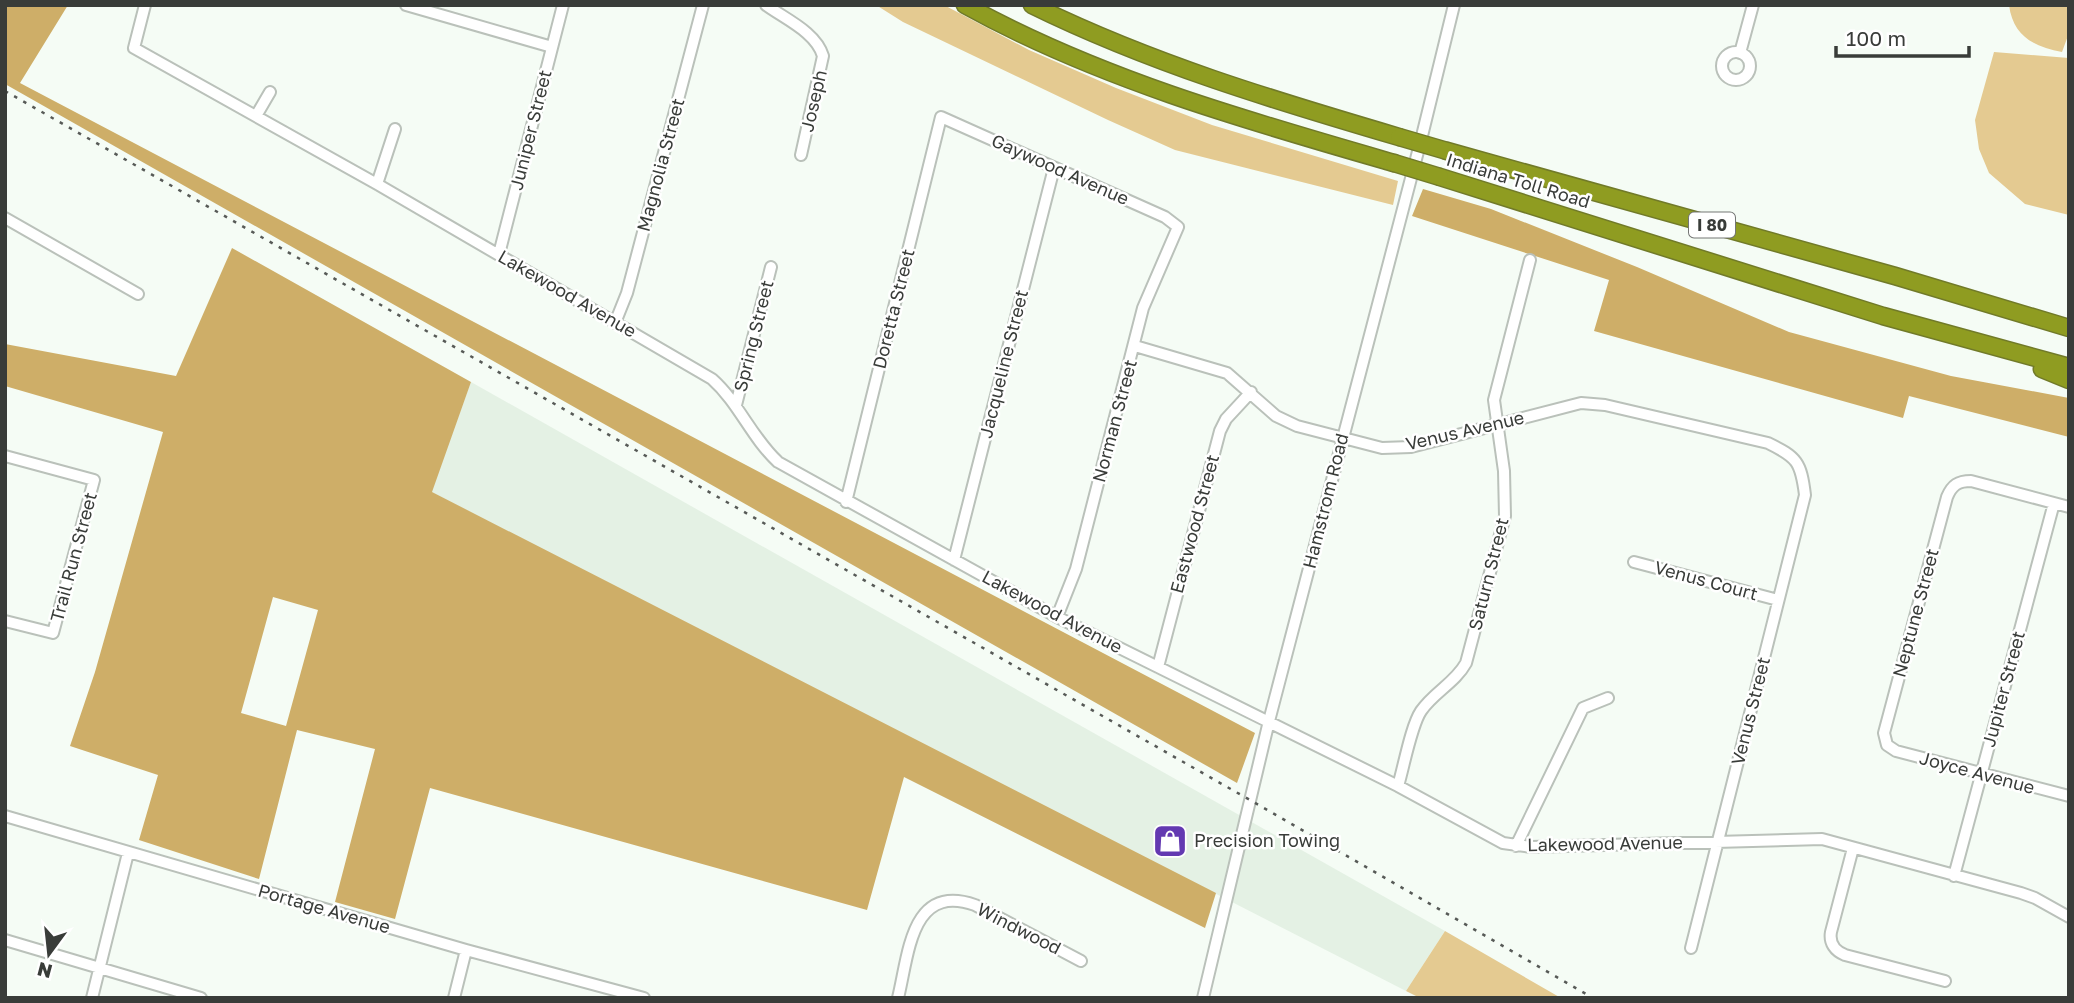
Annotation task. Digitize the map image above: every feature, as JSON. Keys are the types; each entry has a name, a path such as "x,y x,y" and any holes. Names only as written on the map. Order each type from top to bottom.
{"highway":[{"name":"Indiana Toll Road","path":"965,5 1081,60 1137,83 1224,113 1440,177 1884,316 2069,367"},
{"name":"Indiana Toll Road","path":"1032,5 1148,57 1221,83 1399,137 2069,328"},
{"path":"1978,300 2069,318"},
{"path":"1968,340 2069,380"}],"street":[{"name":"Lakewood Avenue","path":"145,5 134,48 377,184 712,379 736,405 763,448 778,462 1057,617 1398,786 1503,843 1516,846 1822,839 2035,898 2069,917"},
{"path":"406,5 552,47"},
{"name":"Juniper Street","path":"499,254 563,5"},
{"name":"Magnolia Street","path":"615,323 627,293 703,5"},
{"name":"Joseph","path":"766,5 814,39 821,47 823,64 801,155"},
{"name":"Hamstrom Road","path":"1203,998 1269,721 1418,153 1454,5"},
{"path":"1740,53 1754,5"},
{"path":"256,116 270,92"},
{"name":"Gaywood Avenue","path":"941,117 1165,217 1178,227"},
{"name":"Doretta Street","path":"846,502 941,117"},
{"path":"377,184 395,130"},
{"name":"Jacqueline Street","path":"954,560 1054,168"},
{"path":"5,218 138,294"},
{"name":"Norman Street","path":"1057,617 1076,569 1143,308 1178,227"},
{"name":"Saturn Street","path":"1398,786 1419,713 1433,696 1459,676 1466,663 1505,516 1504,471 1494,400 1530,260"},
{"name":"Spring Street","path":"736,405 771,267"},
{"name":"Venus Avenue","path":"1135,346 1220,370 1237,380 1286,422 1382,448 1411,446 1581,403 1605,405 1768,443 1790,454 1802,473"},
{"name":"Eastwood Street","path":"1158,667 1220,430 1226,419 1251,392"},
{"name":"Trail Run Street","path":"5,456 94,480 53,633 5,621"},
{"name":"Venus Street","path":"1691,948 1805,495 1802,473"},
{"name":"Neptune Street","path":"1887,745 1884,733 1947,496 1955,484 1971,481 2054,503"},
{"path":"2054,503 2069,507"},
{"name":"Jupiter Street","path":"1954,876 2054,503"},
{"name":"Venus Court","path":"1634,562 1778,600"},
{"path":"1516,846 1583,708 1608,698"},
{"name":"Joyce Avenue","path":"1887,745 1896,751 2069,796"},
{"name":"Portage Avenue","path":"5,816 466,950 644,998"},
{"path":"1853,848 1831,932 1834,948 1845,955 1945,981"},
{"path":"92,998 128,853"},
{"name":"Windwood","path":"898,998 916,926 932,905 944,900 959,900 975,905 1082,961"},
{"path":"5,940 201,998"},
{"path":"454,998 466,950"}],"shaded area":[{"path":"5,5 68,5 20,83 1255,733 1237,783 5,84"},
{"path":"876,5 944,5 1029,50 1116,88 1212,125 1398,181 1393,205 1175,150 903,22"},
{"path":"2009,5 2069,5 2069,33 2062,52 2042,47 2026,38 2015,25"},
{"path":"1994,52 2069,58 2069,215 2025,204 1989,173 1979,149 1975,120"},
{"path":"1423,189 1491,209 1789,332 1951,376 2069,398 2069,437 1909,396 1903,418 1594,331 1609,280 1412,216"},
{"path":"232,248 471,382 432,492 1216,893 1205,928 904,777 867,910 430,788 395,919 335,902 375,749 297,730 259,879 139,840 158,775 70,746 95,672 163,432 5,386 5,344 176,376","holes":["273,597 318,610 286,726 241,713"]},
{"path":"471,382 1445,931 1406,991 431,492"},
{"path":"1445,931 1561,998 1420,998 1406,991"}],"railway":[{"path":"5,91 1593,998"}],"place":[{"name":"Precision Towing","path":"1170,841"}]}
